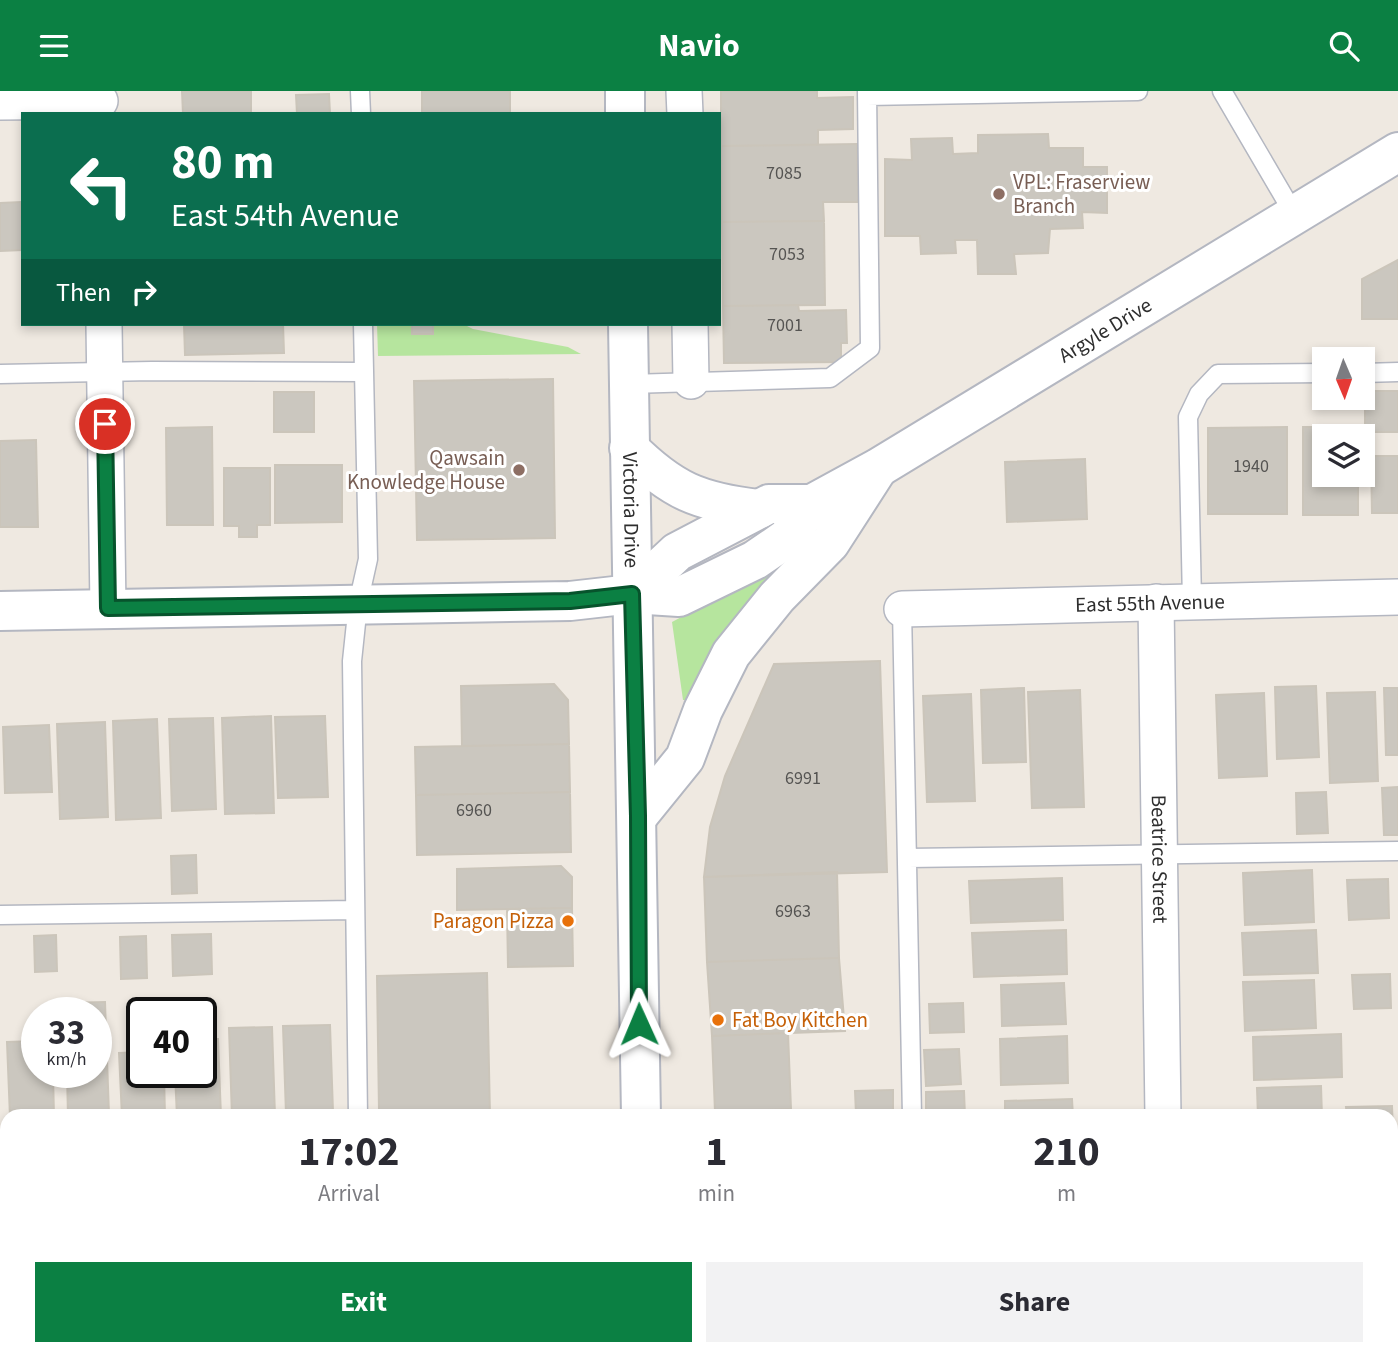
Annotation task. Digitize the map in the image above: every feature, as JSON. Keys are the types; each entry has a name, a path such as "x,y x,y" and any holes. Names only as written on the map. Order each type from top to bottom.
{"street":[{"path":"625,91 625,112"},
{"path":"684,91 685,112"},
{"path":"0,102 100,102"},
{"name":"Argyle Drive","path":"632,594 679,597 726,576 788,538 812,504 878,468 1398,152"},
{"path":"104,326 108,608"},
{"name":"Victoria Drive","path":"628,326 641,1109"},
{"path":"690,326 691,381"},
{"path":"629,448 657,476 683,491 725,505 759,509"},
{"path":"638,816 685,758 703,710 731,654 777,597 831,543 878,468"},
{"name":"Argyle Drive","path":"632,594 677,552 769,504 812,504"},
{"path":"0,611 570,601 632,594"},
{"name":"East 55th Avenue","path":"902,609 1398,597"},
{"name":"Beatrice Street","path":"1156,602 1163,1109"}],"lane":[{"path":"360,91 361,112"},
{"path":"629,384 830,378 870,348 867,94 1138,91"},
{"path":"1222,91 1294,213"},
{"path":"358,1109 352,661 358,604 368,559 363,326"},
{"path":"0,374 363,372"},
{"path":"1376,373 1398,372"},
{"path":"1192,601 1188,417 1199,394 1218,375 1312,373"},
{"path":"902,609 912,1109"},
{"path":"908,858 1398,851"},
{"path":"0,915 354,910"}],"green space":[{"path":"377,326 467,326 568,347 581,354 378,356"},
{"path":"797,549 687,700 683,700 672,622 732,590"}],"building":[{"path":"182,91 251,91 251,112 183,112"},
{"path":"422,91 510,91 510,112 422,112"},
{"path":"721,91 817,91 817,98 853,97 853,129 818,130 818,145 721,146"},
{"path":"329,94 330,112 297,112 296,95"},
{"path":"1048,134 1049,148 1083,148 1083,167 1107,167 1107,213 1082,212 1083,228 1050,229 1048,253 1014,254 1016,274 978,274 977,240 955,240 956,253 921,254 920,236 885,236 885,159 912,160 911,139 952,138 953,154 978,153 978,135"},
{"path":"857,144 858,202 823,202 824,221 722,222 721,146"},
{"path":"21,202 21,250 0,251 0,203"},
{"path":"824,221 825,305 723,306 722,222"},
{"path":"1398,260 1398,319 1362,319 1362,279"},
{"path":"798,305 799,311 846,310 847,343 841,343 841,362 724,363 723,306"},
{"path":"184,326 283,326 284,353 185,355"},
{"path":"412,326 433,326 433,334 412,334"},
{"path":"553,379 555,538 417,540 414,381"},
{"path":"1376,391 1398,391 1398,432 1375,432 1375,424 1365,424 1365,410 1376,409"},
{"path":"274,392 314,392 314,432 274,432"},
{"path":"212,427 213,525 167,525 166,428"},
{"path":"1287,427 1287,514 1208,514 1208,428"},
{"path":"1303,427 1312,427 1312,487 1358,487 1358,515 1303,515"},
{"path":"36,440 38,527 0,527 0,441"},
{"path":"1375,456 1398,456 1398,513 1372,513"},
{"path":"1085,459 1087,519 1007,522 1005,462"},
{"path":"275,465 342,465 342,522 275,523"},
{"path":"224,468 270,468 270,525 257,525 257,537 239,537 239,526 224,526"},
{"path":"880,661 887,872 704,877 710,827 725,776 774,664"},
{"path":"554,684 568,700 569,744 462,746 461,686"},
{"path":"1316,686 1319,757 1277,759 1275,687"},
{"path":"1024,688 1026,762 983,763 981,690"},
{"path":"1384,688 1398,688 1398,755 1386,755"},
{"path":"1080,690 1084,807 1032,808 1028,692"},
{"path":"1375,692 1378,781 1330,783 1327,693"},
{"path":"1264,693 1267,776 1219,778 1216,695"},
{"path":"971,694 975,801 927,802 923,696"},
{"path":"271,716 274,813 225,814 222,718"},
{"path":"325,716 328,797 278,798 275,717"},
{"path":"213,718 216,809 172,811 169,719"},
{"path":"157,719 161,818 116,820 113,721"},
{"path":"105,722 108,817 60,819 57,724"},
{"path":"49,725 52,792 5,793 3,727"},
{"path":"569,744 570,792 416,795 415,747"},
{"path":"1398,787 1398,835 1384,835 1382,788"},
{"path":"570,792 571,852 417,855 416,795"},
{"path":"1326,792 1328,833 1297,834 1296,793"},
{"path":"196,855 197,893 172,894 171,856"},
{"path":"561,866 572,877 572,908 457,910 457,869"},
{"path":"1312,870 1314,922 1245,925 1243,873"},
{"path":"837,872 839,958 707,962 704,877"},
{"path":"1062,878 1063,920 971,923 969,881"},
{"path":"1388,879 1389,918 1349,920 1347,880"},
{"path":"572,908 573,966 508,967 507,909"},
{"path":"1066,930 1067,974 974,977 972,933"},
{"path":"1316,930 1318,973 1244,975 1242,933"},
{"path":"211,934 212,974 173,976 172,935"},
{"path":"56,935 57,971 35,972 34,936"},
{"path":"146,936 147,978 121,979 120,937"},
{"path":"839,958 845,1031 712,1036 707,962"},
{"path":"487,973 490,1109 379,1109 377,976"},
{"path":"1390,974 1391,1008 1354,1009 1352,975"},
{"path":"1314,980 1316,1028 1245,1031 1243,982"},
{"path":"1064,983 1066,1024 1002,1026 1001,985"},
{"path":"963,1003 964,1032 930,1033 929,1004"},
{"path":"330,1025 333,1109 286,1109 283,1026"},
{"path":"272,1027 275,1109 232,1109 229,1028"},
{"path":"788,1033 791,1109 715,1109 712,1036"},
{"path":"1341,1034 1342,1077 1254,1080 1253,1037"},
{"path":"1067,1036 1068,1083 1001,1085 1000,1039"},
{"path":"218,1039 221,1109 177,1109 176,1088 217,1088"},
{"path":"7,1042 21,1042 21,1088 53,1088 54,1109 10,1109"},
{"path":"959,1049 961,1084 926,1086 924,1050"},
{"path":"119,1053 126,1053 126,1088 164,1088 165,1109 122,1109"},
{"path":"1321,1086 1322,1109 1258,1109 1257,1088"},
{"path":"67,1088 108,1088 109,1109 68,1109"},
{"path":"893,1090 893,1109 856,1109 855,1091"},
{"path":"964,1091 965,1109 926,1109 926,1092"},
{"path":"1072,1099 1073,1109 1005,1109 1005,1101"},
{"path":"1392,1106 1392,1109 1346,1109"}],"place":[{"name":"VPL: Fraserview Branch","path":"999,194"},
{"name":"Qawsain Knowledge House","path":"519,470"},
{"name":"Paragon Pizza","path":"568,921"},
{"name":"Fat Boy Kitchen","path":"718,1020"}],"route":[{"path":"105,424 108,608 570,601 632,594 638,816 639,1024"}]}
